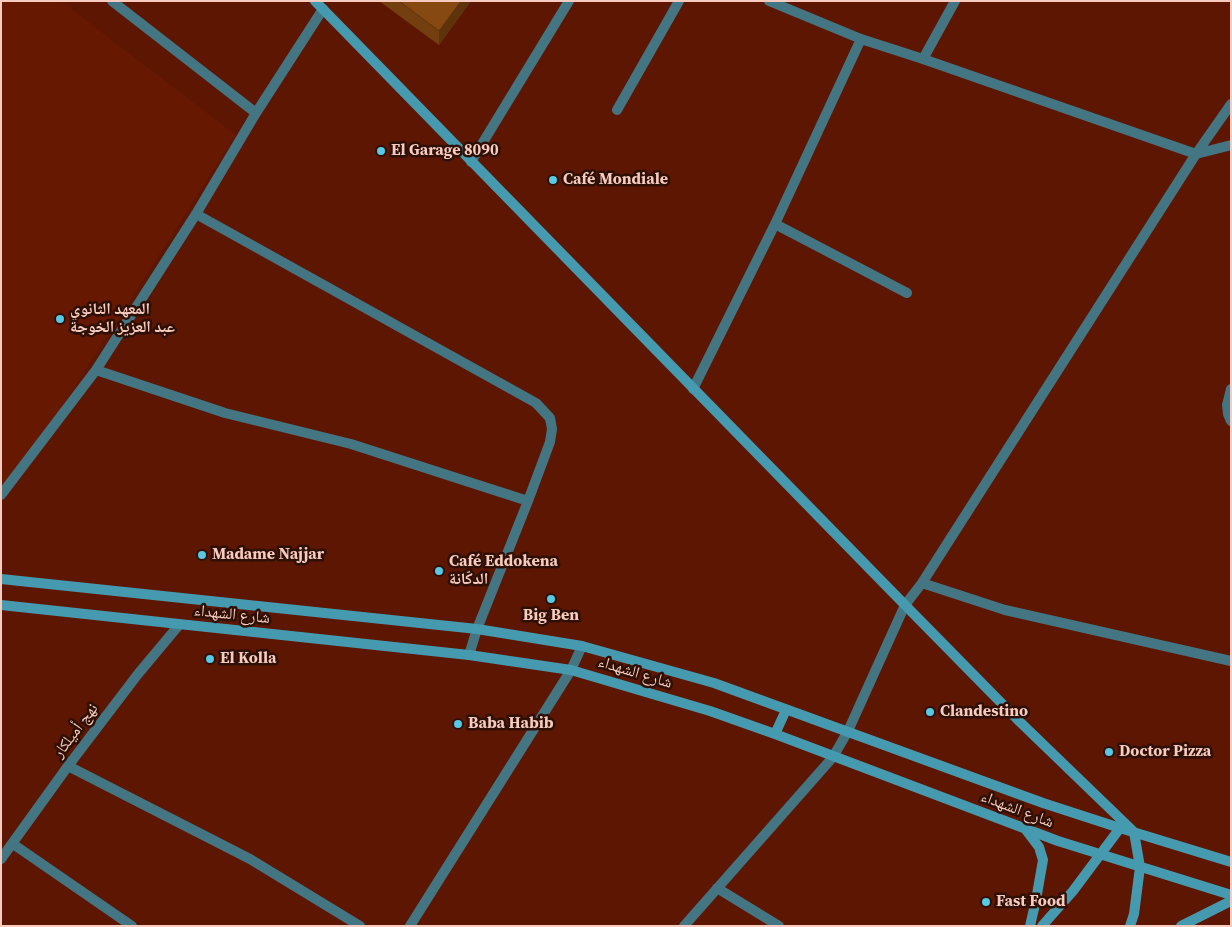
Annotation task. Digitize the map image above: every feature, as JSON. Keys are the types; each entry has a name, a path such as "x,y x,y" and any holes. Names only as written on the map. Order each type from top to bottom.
{"street":[{"path":"112,1 256,113"},
{"path":"315,1 1020,722 1134,832 1140,867 1138,890 1130,926"},
{"path":"471,162 569,1"},
{"path":"617,110 679,1"},
{"path":"769,1 862,39 1196,154 1231,145"},
{"path":"922,59 955,1"},
{"path":"1,495 96,370 196,214 256,113 322,9"},
{"path":"693,389 775,224 862,39"},
{"path":"684,926 833,757 848,731 905,605 922,583 1196,154 1231,104"},
{"path":"196,214 536,403 550,418 552,429 550,442 477,629 469,655"},
{"path":"775,224 907,293"},
{"path":"96,370 225,413 351,444 528,501"},
{"path":"1231,389 1227,405 1231,421"},
{"name":"شارع الشهداء","path":"1,579 477,629 582,646 714,683 1043,803 1231,862"},
{"path":"922,583 1005,610 1231,661"},
{"name":"شارع الشهداء","path":"1,605 469,655 571,670 710,711 1058,841 1231,895"},
{"name":"نهج أميلكار","path":"1,859 68,766 138,674 179,625"},
{"path":"410,926 571,670 582,646"},
{"path":"775,734 786,710"},
{"path":"68,766 250,859 360,926"},
{"path":"1042,926 1073,891 1120,828"},
{"path":"1026,829 1039,847 1043,860 1030,926"},
{"path":"13,844 132,926"},
{"path":"717,888 779,926"},
{"path":"1181,926 1231,901"}],"shaded area":[{"name":"المعهد الثانوي عبد العزيز الخوجة","path":"1,1 61,1 236,135 1,502"}],"building":[{"path":"399,1 461,1 439,31"}],"place":[{"name":"El Garage 8090","path":"381,151"},
{"name":"Café Mondiale","path":"553,180"},
{"name":"المعهد الثانوي عبد العزيز الخوجة","path":"60,319"},
{"name":"Madame Najjar","path":"202,555"},
{"name":"Café Eddokena الدكّانة","path":"439,571"},
{"name":"Big Ben","path":"551,599"},
{"name":"El Kolla","path":"210,659"},
{"name":"Clandestino","path":"930,712"},
{"name":"Baba Habib","path":"458,724"},
{"name":"Doctor Pizza","path":"1109,752"},
{"name":"Fast Food","path":"986,902"}]}
